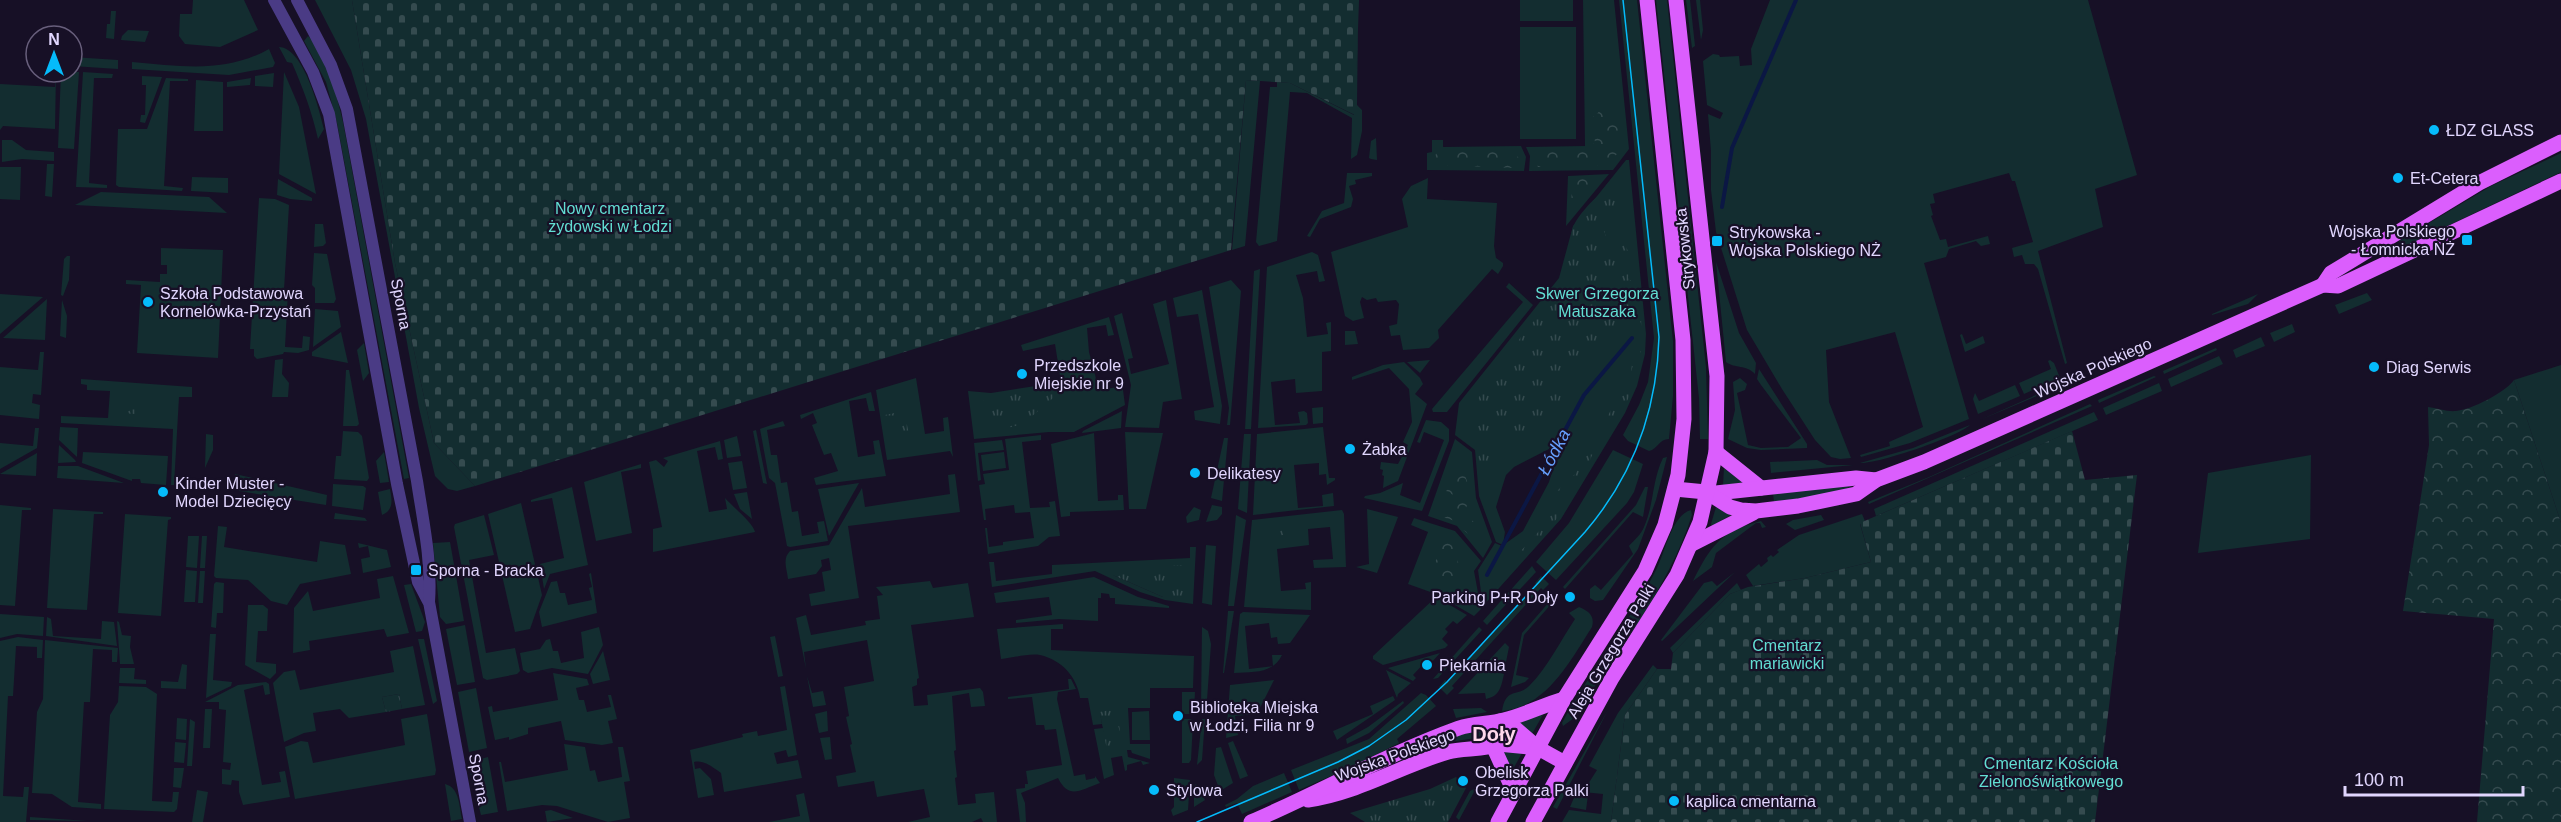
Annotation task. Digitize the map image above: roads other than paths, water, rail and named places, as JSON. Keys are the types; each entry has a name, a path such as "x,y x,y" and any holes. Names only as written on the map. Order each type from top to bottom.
{"main road":[{"name":"Strykowska","path":"1647,0 1683,340 1684,419 1682,452 1675,489"},
{"name":"Strykowska","path":"1676,0 1717,376 1716,452 1708,493"},
{"name":"Wojska Polskiego","path":"2323,285 2331,273 2479,183 2561,141"},
{"name":"Wojska Polskiego","path":"1708,493 1730,507 1756,511 1839,499 1861,492 1876,480 1924,462 2323,285 2337,286 2561,181"},
{"path":"1716,452 1761,488"},
{"name":"Wojska Polskiego","path":"1675,489 1708,493 1860,477 1876,480"},
{"name":"Aleja Grzegorza Palki","path":"1498,822 1564,699 1646,570 1665,525 1675,489"},
{"name":"Aleja Grzegorza Palki","path":"1533,822 1612,678 1667,594 1692,544 1708,493"},
{"path":"1692,544 1756,511"},
{"name":"Wojska Polskiego","path":"1251,822 1300,801 1384,759 1468,725 1500,721 1564,699"},
{"name":"Wojska Polskiego","path":"1500,721 1516,729 1538,748 1565,763"},
{"name":"Wojska Polskiego","path":"1300,801 1341,794 1448,752 1498,744 1538,748"},
{"path":"1493,746 1514,792"}],"street":[{"name":"Sporna","path":"274,0 320,88 329,114 399,493 418,582 429,602"},
{"name":"Sporna","path":"297,0 331,65 347,109 419,493 430,571 429,602 470,822"}],"waterway":[{"name":"Łódka","path":"1722,207 1732,148 1796,0"},
{"name":"Łódka","path":"1487,575 1584,395 1632,338"}],"tram line":[{"path":"1197,822 1338,762 1369,746 1406,720 1447,682 1585,532 1602,511 1629,465 1647,416 1657,364 1659,337 1623,0"}],"place":[{"name":"ŁDZ GLASS","path":"2434,130"},
{"name":"Et-Cetera","path":"2398,178"},
{"name":"Wojska Polskiego - Łomnicka NŻ","path":"2467,240"},
{"name":"Strykowska - Wojska Polskiego NŻ","path":"1717,241"},
{"name":"Szkoła Podstawowa Kornelówka-Przystań","path":"148,302"},
{"name":"Diag Serwis","path":"2374,367"},
{"name":"Przedszkole Miejskie nr 9","path":"1022,374"},
{"name":"Żabka","path":"1350,449"},
{"name":"Delikatesy","path":"1195,473"},
{"name":"Kinder Muster - Model Dziecięcy","path":"163,492"},
{"name":"Sporna - Bracka","path":"416,570"},
{"name":"Parking P+R Doły","path":"1570,597"},
{"name":"Piekarnia","path":"1427,665"},
{"name":"Biblioteka Miejska w Łodzi, Filia nr 9","path":"1178,716"},
{"name":"Obelisk Grzegorza Palki","path":"1463,781"},
{"name":"Stylowa","path":"1154,790"},
{"name":"kaplica cmentarna","path":"1674,801"}],"district":[{"name":"Doły","path":"1494,734"}],"park label":[{"name":"Nowy cmentarz żydowski w Łodzi","path":"610,217"},
{"name":"Skwer Grzegorza Matuszaka","path":"1597,302"},
{"name":"Cmentarz mariawicki","path":"1787,654"},
{"name":"Cmentarz Kościoła Zielonoświątkowego","path":"2051,772"}]}
